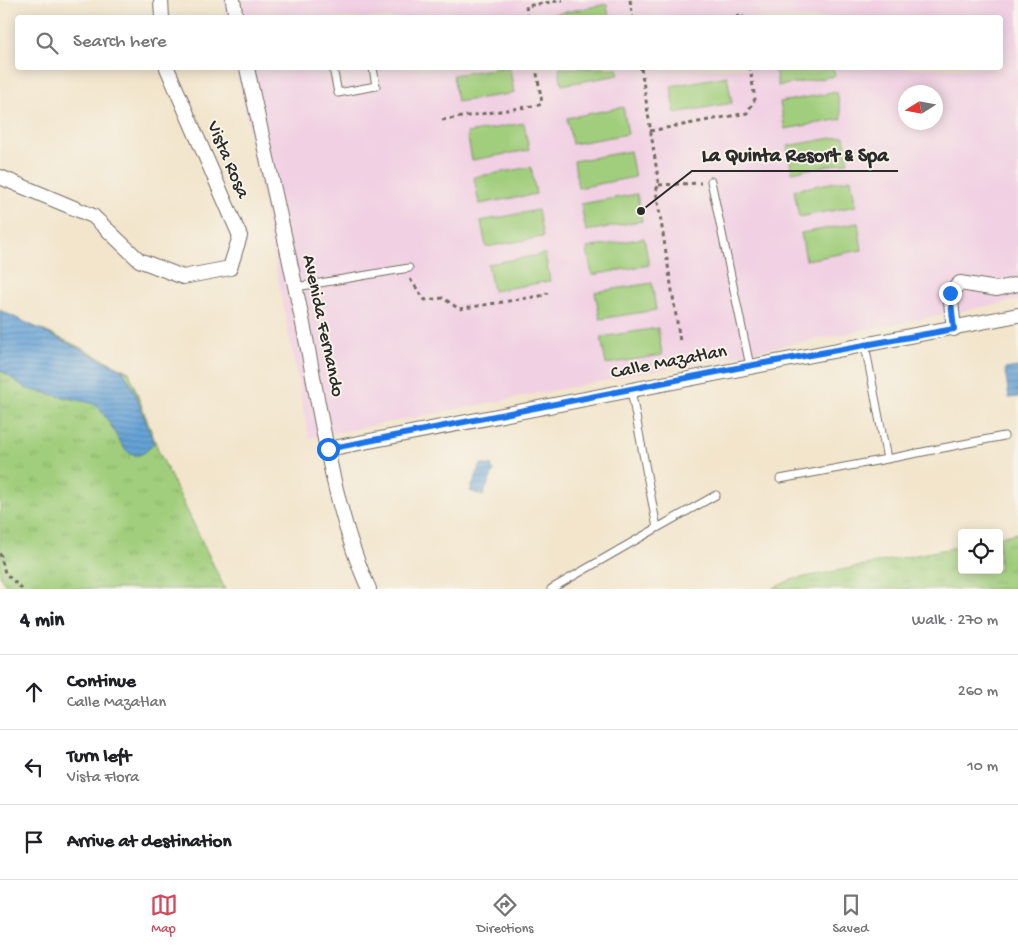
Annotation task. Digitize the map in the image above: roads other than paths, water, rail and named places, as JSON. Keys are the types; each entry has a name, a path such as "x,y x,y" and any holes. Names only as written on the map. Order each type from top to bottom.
{"street":[{"path":"161,0 162,15"},
{"path":"233,0 236,15"},
{"name":"Vista Rosa","path":"0,176 93,216 139,260 183,277 230,268 240,236 170,70"},
{"name":"Avenida Fernando","path":"246,70 296,287 328,449 355,559 368,589"},
{"path":"954,329 950,293 960,283 997,290 1018,284"},
{"name":"Calle Mazatlan","path":"328,449 750,366 954,329 1018,315"}],"lane":[{"path":"333,70 338,93 376,86 373,70"},
{"path":"711,182 750,366"},
{"path":"296,287 406,269"},
{"path":"865,345 887,458"},
{"path":"631,389 657,528"},
{"path":"780,479 1004,436"},
{"path":"551,589 716,495"}],"water":[{"path":"0,310 123,370 134,390 154,443 139,455 133,455 123,446 96,404 27,389 0,370"},
{"path":"1018,367 1018,397 1009,398 1005,369"},
{"path":"481,464 492,466 491,469 494,470 483,496 470,491"}],"place":[{"name":"La Quinta Resort & Spa","path":"641,211"}]}
